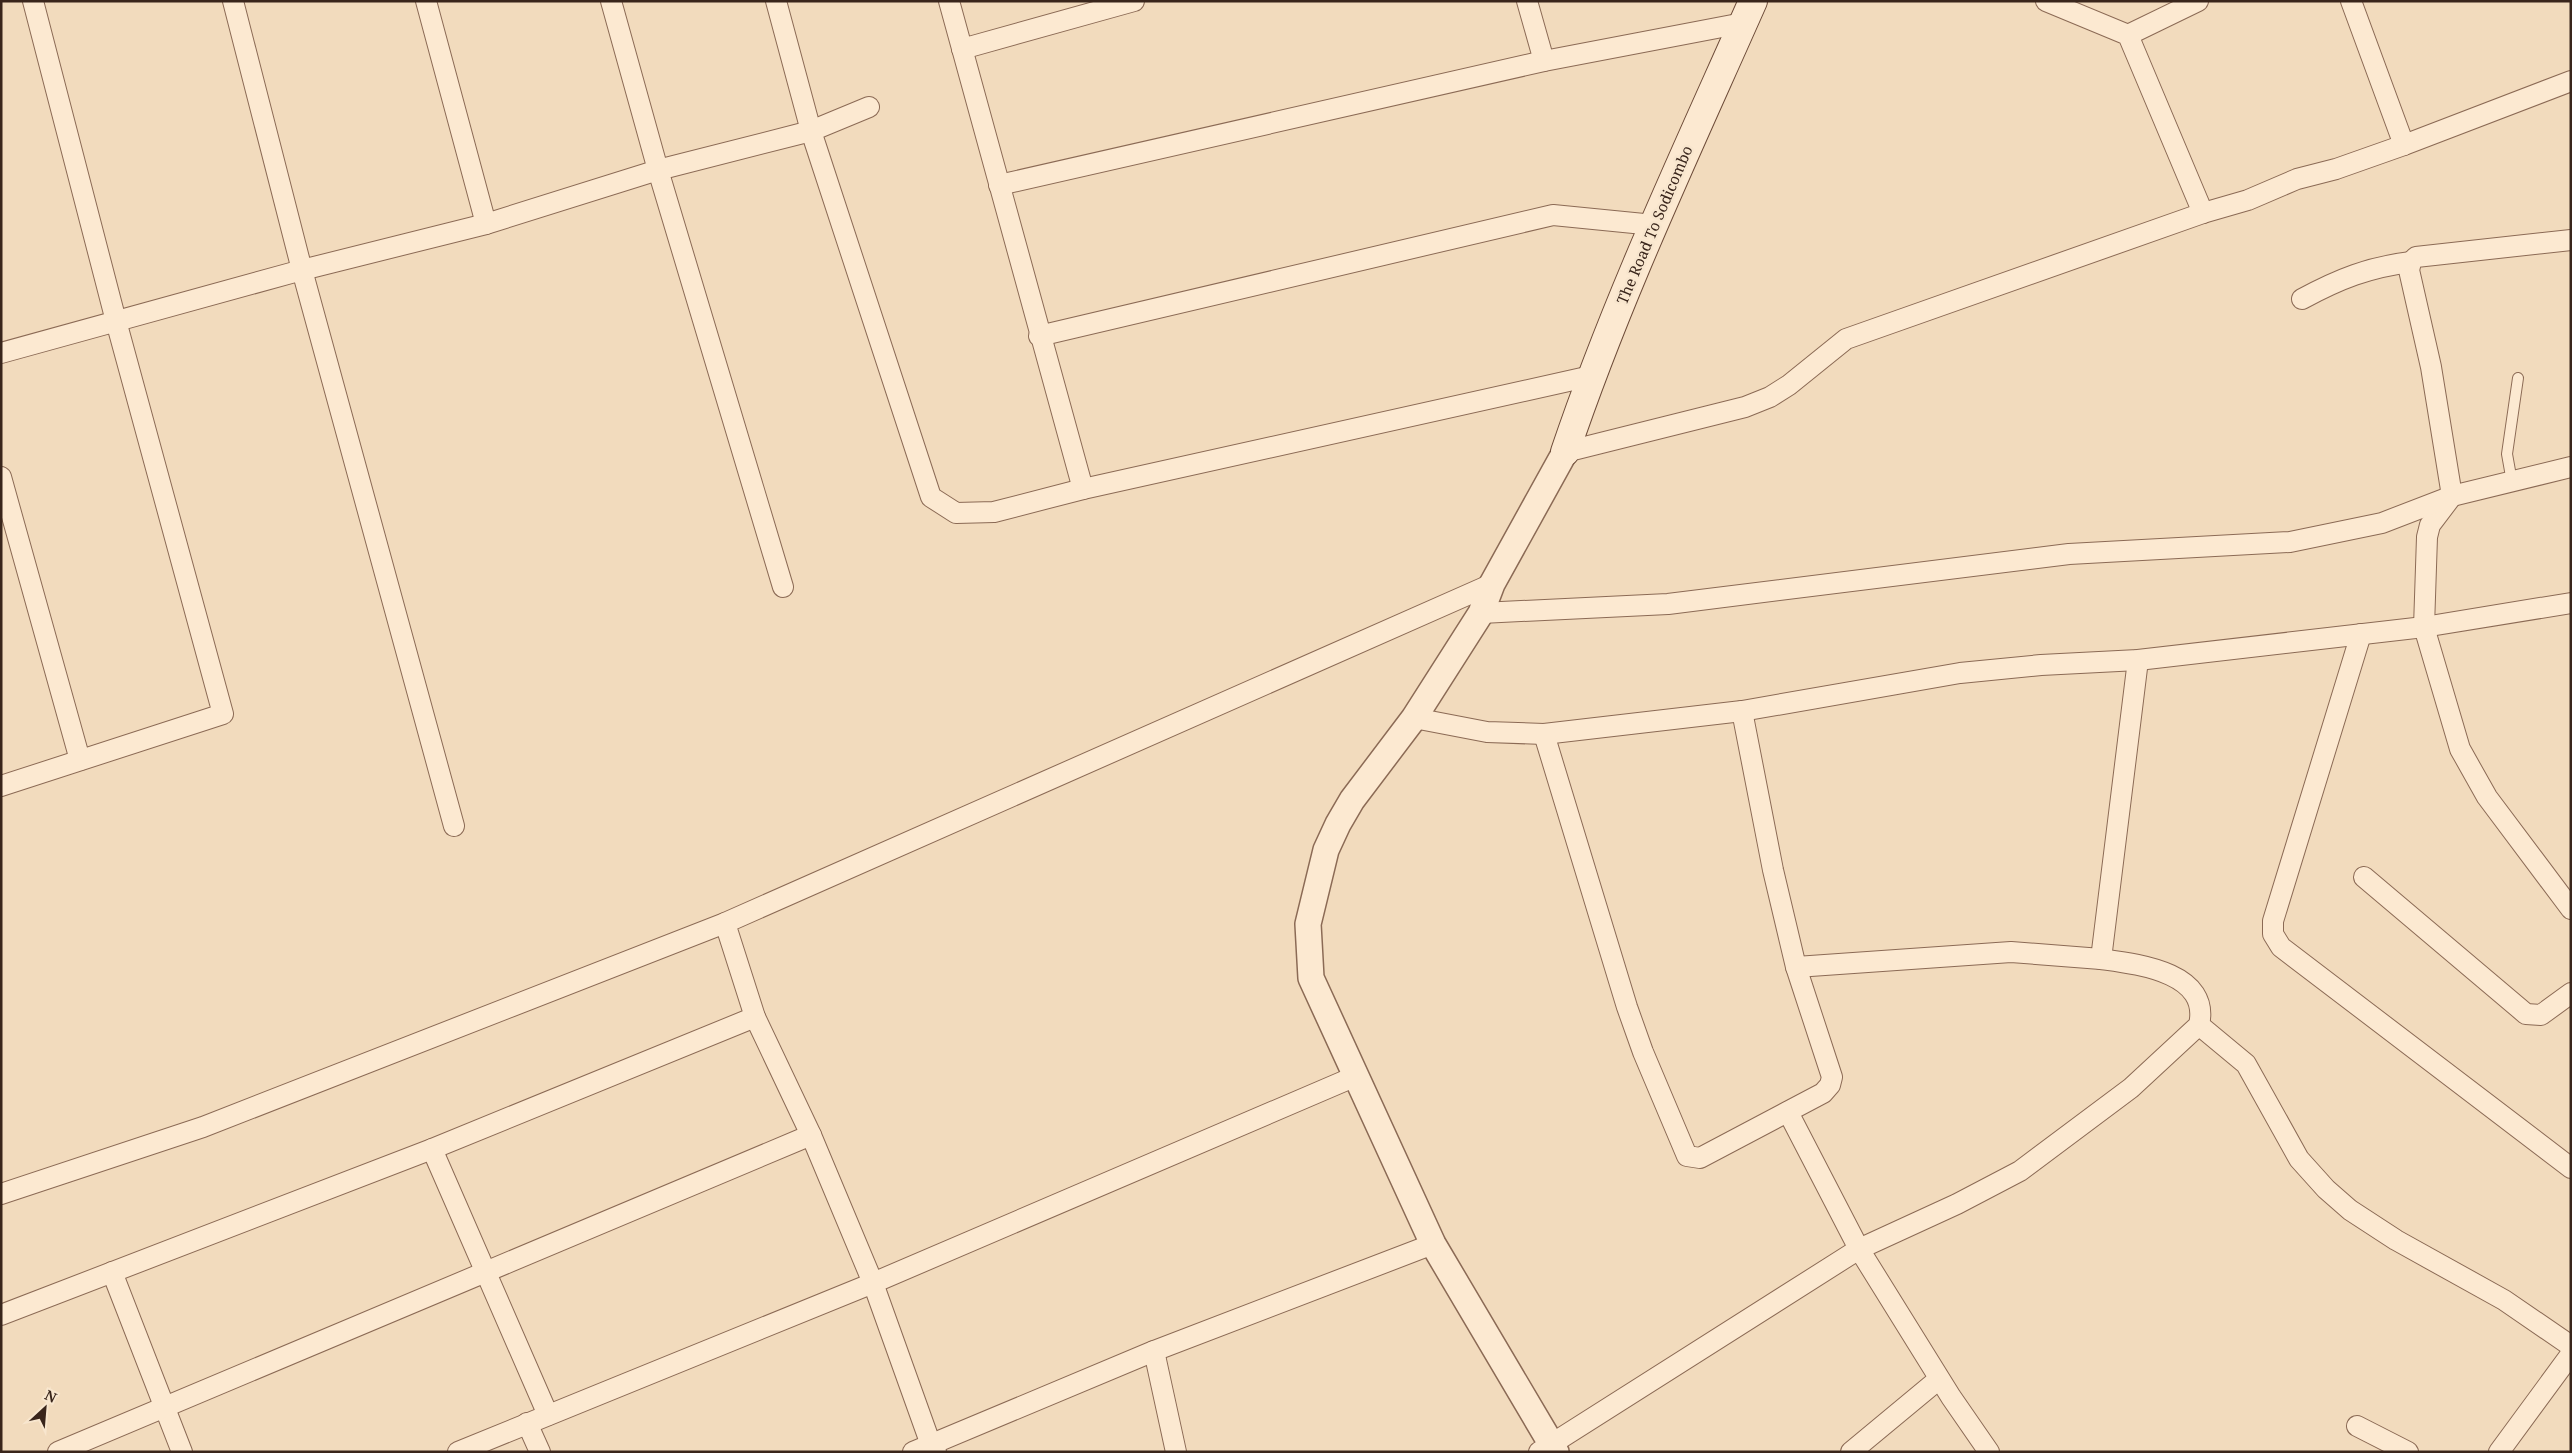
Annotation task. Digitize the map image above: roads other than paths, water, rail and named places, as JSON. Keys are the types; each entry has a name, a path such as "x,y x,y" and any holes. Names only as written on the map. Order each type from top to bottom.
{"main road":[{"name":"The Road To Sodicombo","path":"1565,452 1591,376 1654,225 1748,12"}],"street":[{"path":"1,786 222,714 116,321 33,1"},
{"path":"233,1 302,270 454,826"},
{"path":"426,1 486,224"},
{"path":"611,1 658,170 783,588"},
{"path":"776,1 811,130 931,497 956,513 994,512 1083,489 1591,376"},
{"path":"949,1 1000,185 1039,336 1083,489"},
{"path":"962,49 1107,4 1134,1"},
{"path":"1527,1 1544,61"},
{"path":"2046,1 2128,35 2203,213"},
{"path":"2128,35 2198,1"},
{"path":"2351,1 2404,145"},
{"path":"1000,185 1544,61 1748,12"},
{"path":"1796,966 2011,952 2101,959 2146,965 2165,972 2184,984 2192,992 2200,1004 2201,1015 2199,1025 2131,1088 2020,1170 1957,1204 1859,1249 1548,1449 1433,1244 1356,1076 1312,978 1308,924 1326,850 1338,824 1352,800 1414,718 1481,613 1492,584 1565,452 1745,407 1770,397 1790,384 1846,339 2203,213 2248,200 2297,179 2336,169 2404,145 2571,81"},
{"path":"1,353 302,270 486,224 658,170 811,130 869,107"},
{"path":"1039,336 1553,215 1654,225"},
{"path":"2571,240 2416,257 2411,262 2409,270 2431,367 2452,496 2430,525 2427,537 2424,627 2460,749 2488,797 2571,909"},
{"path":"2302,300 2341,278 2381,265 2411,262"},
{"path":"1481,613 1668,604 2069,554 2290,542 2382,523 2452,496 2571,467"},
{"path":"1,477 80,760"},
{"path":"1,1194 203,1127 725,923 1492,584"},
{"path":"1414,718 1488,732 1544,734 1742,711 1960,673 2041,665 2138,660 2424,627 2571,603"},
{"path":"2361,634 2273,922 2274,934 2281,947 2571,1168"},
{"path":"2101,959 2138,660"},
{"path":"1544,734 1627,1007 1643,1052 1687,1156 1700,1158 1822,1093 1830,1085 1832,1076 1796,966 1774,870 1742,711"},
{"path":"2364,877 2526,1014 2541,1016 2571,993"},
{"path":"725,923 755,1017 811,1135 873,1283 926,1449 1154,1351 1433,1244"},
{"path":"1,1315 432,1149 755,1017"},
{"path":"2199,1025 2246,1064 2299,1159 2326,1189 2350,1210 2396,1240 2504,1300 2571,1346"},
{"path":"458,1452 873,1283 1356,1076"},
{"path":"1788,1112 1859,1249 1939,1379 1989,1452"},
{"path":"58,1452 811,1135"},
{"path":"432,1149 548,1415"},
{"path":"112,1272 182,1452"},
{"path":"1154,1351 1176,1452"},
{"path":"2499,1452 2571,1354"},
{"path":"1851,1452 1939,1379"},
{"path":"527,1423 540,1452"},
{"path":"2357,1426 2408,1452"}],"lane":[{"path":"2512,482 2507,454 2518,378"}]}
